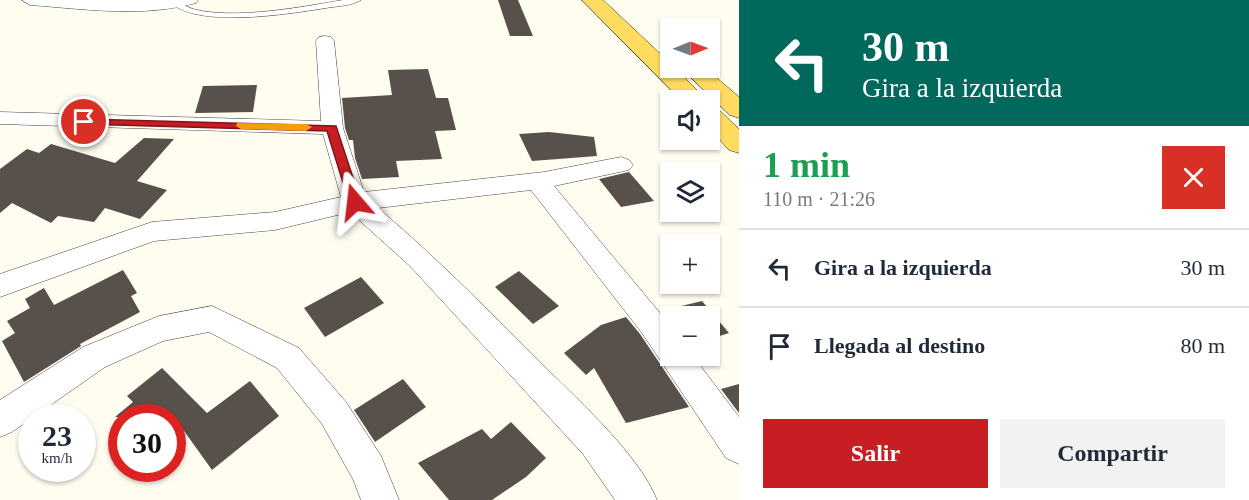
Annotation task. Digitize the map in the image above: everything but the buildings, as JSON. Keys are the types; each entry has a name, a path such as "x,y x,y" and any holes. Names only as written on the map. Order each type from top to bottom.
{"main road":[{"path":"592,0 685,90"},
{"path":"619,0 660,38"},
{"path":"703,78 739,110"},
{"path":"720,125 739,144"}],"street":[{"path":"30,0 154,5 183,2"},
{"path":"325,41 332,128 355,202 420,259 595,442 638,500"},
{"path":"0,118 332,128"},
{"path":"0,286 152,232 275,221 355,202 537,181 621,165"},
{"path":"537,181 660,333"},
{"path":"0,420 94,357 159,329 213,319 288,357 334,412 368,469 380,500"},
{"path":"682,366 739,446"}],"lane":[{"path":"183,2 196,13 217,15 284,10 357,0"}],"slow traffic":[{"path":"241,126 306,127"}],"route":[{"path":"84,122 332,128 355,202"}]}
